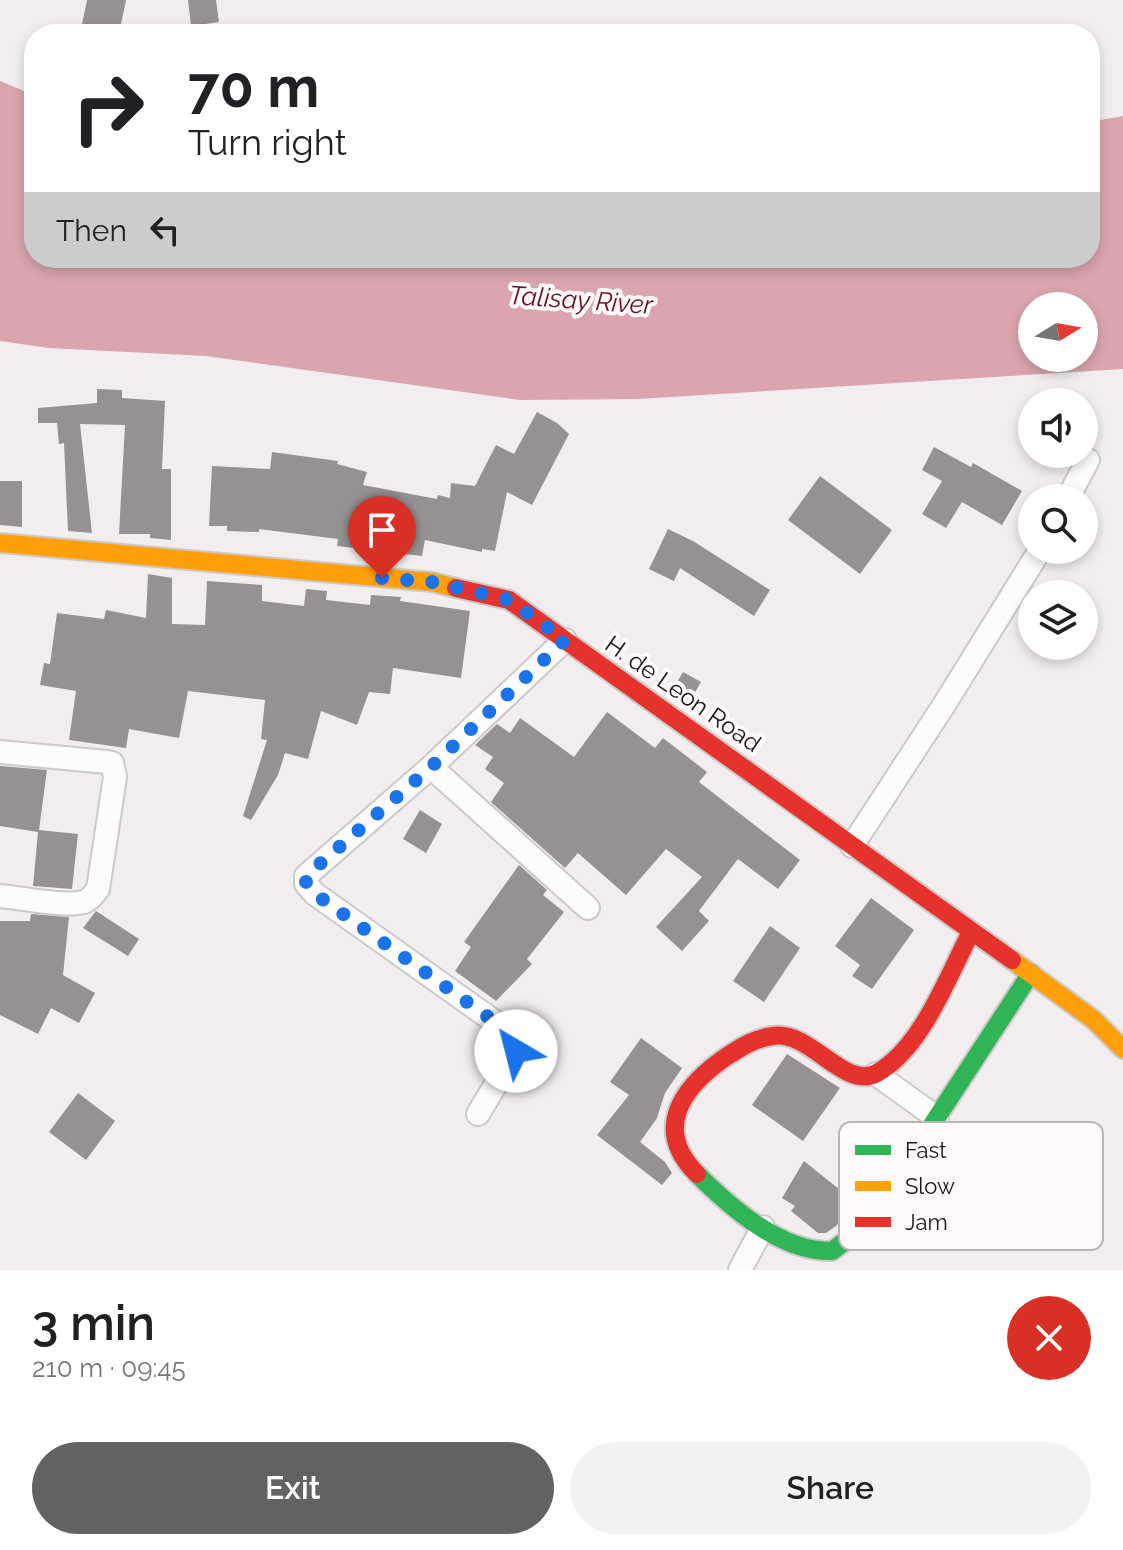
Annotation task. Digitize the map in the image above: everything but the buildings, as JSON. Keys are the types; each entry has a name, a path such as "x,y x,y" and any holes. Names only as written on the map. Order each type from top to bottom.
{"street":[{"name":"H. de Leon Road","path":"0,543 432,582 509,600 1031,973 1094,1020 1123,1049"},
{"path":"852,846 1031,564"},
{"path":"478,1114 516,1051 512,1034 315,894 306,884 306,876 431,767 565,640"},
{"path":"0,752 112,763 115,777 98,889 89,899 62,902 0,896"},
{"path":"431,767 588,908"},
{"path":"839,1248 820,1252 791,1242 728,1203 689,1169 678,1148 673,1125 682,1099 700,1075 730,1054 752,1041 776,1035 793,1036 853,1075 865,1078 876,1074 898,1056 918,1031 971,932"},
{"path":"934,1122 1031,973"},
{"path":"876,1074 937,1118"},
{"path":"740,1270 763,1227"}],"water":[{"name":"Talisay River","path":"0,81 24,91 24,268 1100,268 1100,120 1123,116 1123,369 1098,371 1098,292 1018,292 1018,372 1074,372 638,399 520,400 206,356 49,348 0,341"}],"traffic: fast":[{"path":"934,1122 1031,973"},
{"path":"697,1174 741,1214 776,1236 813,1249 832,1251 839,1246"}],"traffic: slow":[{"path":"0,543 432,582 456,588"},
{"path":"1012,960 1094,1020 1123,1049"}],"traffic: jam":[{"path":"456,588 509,600 1012,960"},
{"path":"697,1174 684,1158 677,1142 675,1126 685,1097 708,1071 746,1044 773,1036 801,1042 852,1074 865,1076 877,1073 893,1062 920,1029 971,932"}],"route":[{"path":"382,578 432,582 509,600 565,640 431,767 306,876 306,884 315,894 512,1034 516,1051"}]}
